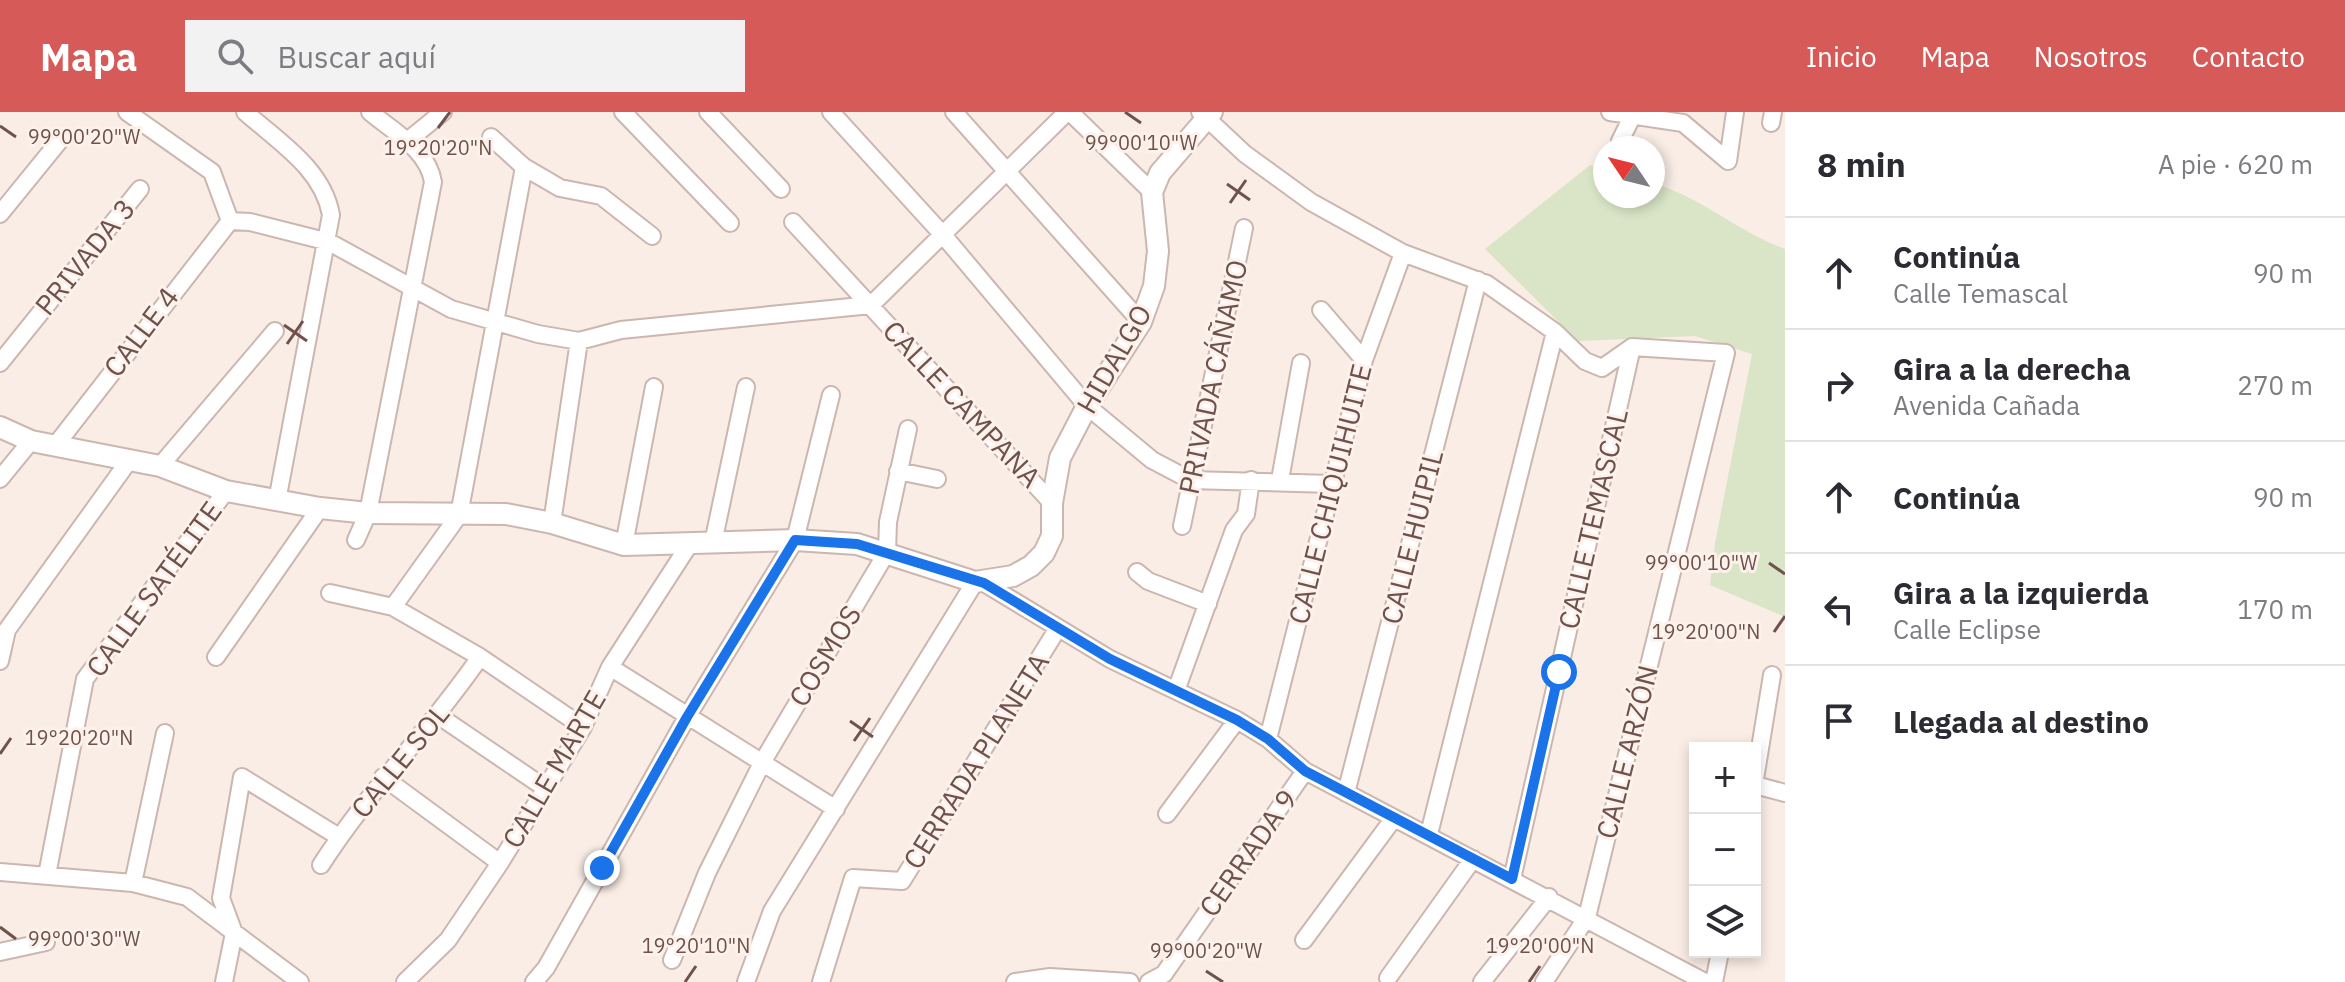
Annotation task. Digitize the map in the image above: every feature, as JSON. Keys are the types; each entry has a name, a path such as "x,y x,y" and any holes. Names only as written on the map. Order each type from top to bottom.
{"street":[{"path":"127,112 212,172 230,221 250,222 329,242 451,309 497,323 579,341 621,330 871,305 1068,112 1152,192 1160,173 1206,114 1245,154 1311,202 1403,253 1478,280 1555,332 1585,361 1602,368 1632,347"},
{"path":"245,112 316,175 328,194 331,215 329,242 277,501"},
{"path":"356,540 368,513 433,182 431,167 370,112"},
{"path":"406,142 443,112"},
{"path":"623,112 730,223"},
{"path":"708,112 781,189"},
{"path":"831,112 943,235 1087,406 1152,460 1190,480 1280,480 1332,484"},
{"path":"954,112 1141,322"},
{"path":"1610,112 1683,123 1728,161 1733,113"},
{"path":"1622,136 1632,117"},
{"path":"491,137 524,167 560,188 601,196 652,236"},
{"path":"0,214 61,139"},
{"path":"393,607 459,515 524,167"},
{"name":"PRIVADA 3","path":"0,363 140,189"},
{"name":"HIDALGO","path":"979,582 1013,576 1031,566 1044,553 1052,536 1052,503 1060,458 1087,406 1141,322 1154,286 1158,251 1152,192"},
{"name":"CALLE 4","path":"55,446 230,221"},
{"name":"CALLE CAMPANA","path":"793,222 1052,503"},
{"name":"PRIVADA CÁÑAMO","path":"1182,526 1244,228"},
{"name":"CALLE CHIQUIHUITE","path":"1268,739 1364,360 1403,253"},
{"name":"CALLE HUIPIL","path":"1346,793 1478,280"},
{"path":"1321,310 1364,360"},
{"path":"160,466 275,331"},
{"path":"1429,834 1555,332"},
{"path":"552,523 579,341"},
{"name":"CALLE TEMASCAL","path":"1512,879 1632,347"},
{"name":"CALLE ARZÓN","path":"1587,917 1726,353 1632,347"},
{"path":"1280,480 1301,363"},
{"path":"624,545 654,387"},
{"path":"713,543 746,387"},
{"path":"534,982 546,968 687,717 795,540 831,395"},
{"path":"0,427 31,441 160,466 226,491 320,508 368,513 506,514 552,523 624,545 795,540 857,544 887,552 979,582 1110,659 1177,688 1237,720 1268,739 1305,771 1587,917 1705,982"},
{"path":"887,552 888,522 908,429"},
{"path":"0,479 31,441"},
{"path":"0,661 7,630 128,462"},
{"path":"898,471 937,479"},
{"path":"1177,688 1234,530 1246,514 1251,480"},
{"name":"CALLE SATÉLITE","path":"47,875 85,679 226,491"},
{"path":"216,657 320,508"},
{"name":"CALLE MARTE","path":"405,982 448,940 500,863 583,727 610,667 689,545"},
{"name":"COSMOS","path":"672,960 707,873 763,761 887,552"},
{"path":"1137,572 1148,581 1208,604"},
{"path":"746,982 772,911 979,582"},
{"path":"330,593 393,607 480,657 583,727"},
{"name":"CERRADA PLANETA","path":"821,982 853,878 902,881 1058,628"},
{"name":"CALLE SOL","path":"321,865 383,777 439,716 480,657"},
{"path":"610,667 836,809"},
{"path":"1761,742 1772,675"},
{"path":"1766,706 1785,710"},
{"path":"439,716 545,788"},
{"path":"1167,814 1237,720"},
{"path":"133,883 165,733"},
{"name":"CERRADA 9","path":"1156,978 1305,771"},
{"path":"224,982 234,933 221,898 242,777 339,837"},
{"path":"383,777 500,863"},
{"path":"1761,787 1785,793"},
{"path":"1304,940 1394,818"},
{"path":"1388,978 1473,859"},
{"path":"0,872 133,883 187,897 300,982"},
{"path":"1482,982 1549,897"},
{"path":"1544,982 1587,917"},
{"path":"0,952 46,942"},
{"path":"1714,982 1719,958"},
{"path":"1015,982 1050,977 1130,982"}],"green space":[{"path":"1590,165 1593,166 1593,208 1665,208 1665,187 1785,249 1785,617 1710,585 1715,543 1752,354 1695,336 1578,341 1485,249"}],"route":[{"path":"602,868 687,717 795,540 857,544 984,583 1110,659 1177,688 1237,720 1268,739 1305,771 1512,879 1559,672"}]}
